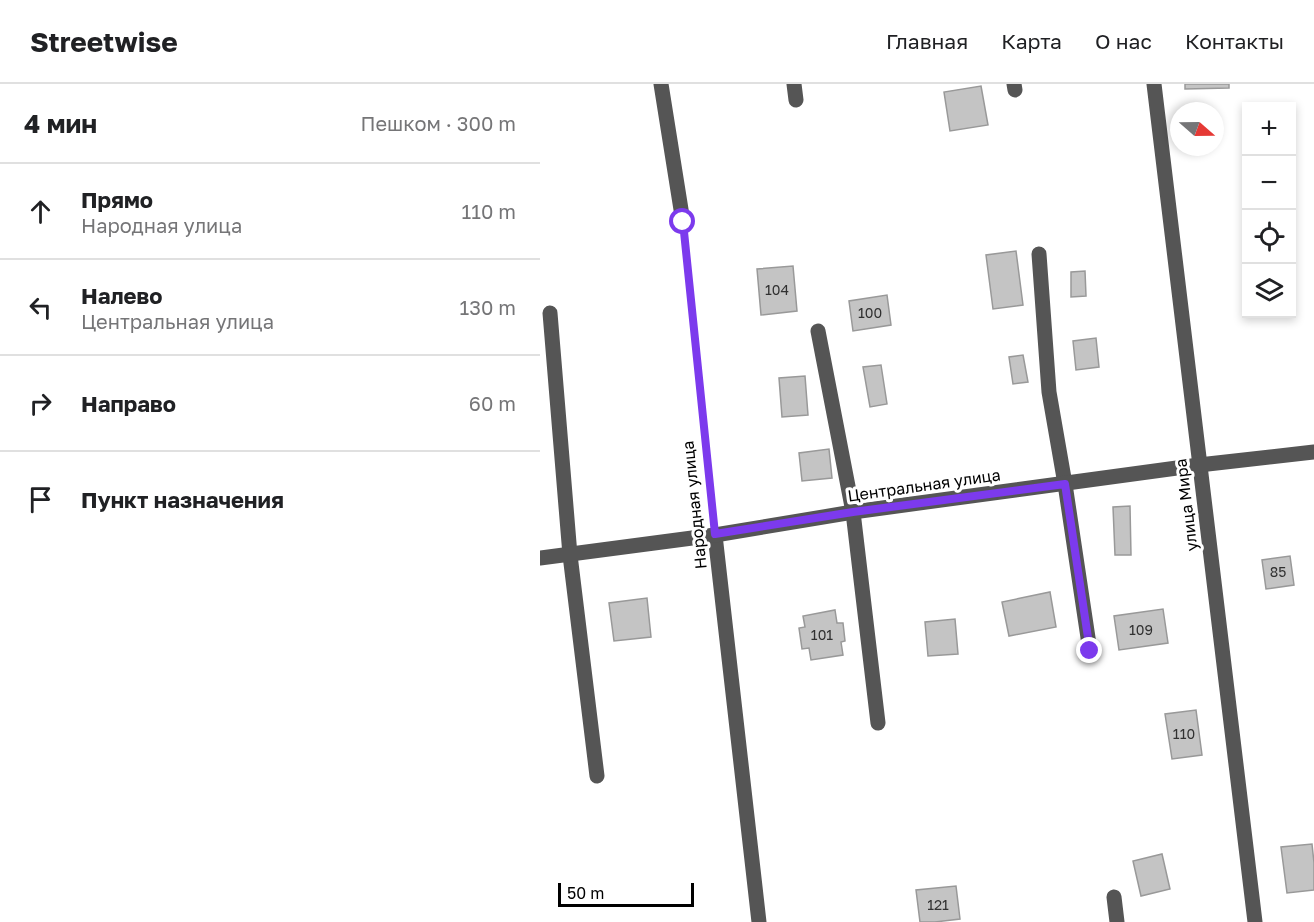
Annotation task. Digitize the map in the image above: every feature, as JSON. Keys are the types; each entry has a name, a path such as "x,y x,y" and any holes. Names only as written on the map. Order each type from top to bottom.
{"street":[{"path":"661,84 683,222"},
{"path":"794,84 796,100"},
{"name":"улица Мира","path":"1154,84 1255,922"},
{"path":"1039,254 1049,392 1090,651"},
{"path":"550,313 570,555 597,776"},
{"path":"818,331 853,512 878,723"},
{"name":"Центральная улица","path":"540,558 853,512 1199,465 1314,452"},
{"name":"Народная улица","path":"715,534 759,922"},
{"path":"1114,897 1117,922"}],"path":[{"name":"Народная улица","path":"683,222 715,534"}],"building":[{"path":"1185,84 1229,84 1229,88 1185,89"},
{"path":"981,86 988,125 950,131 944,92"},
{"path":"1016,251 1023,305 993,309 986,255"},
{"path":"793,266 797,311 761,315 757,269"},
{"path":"1085,271 1086,296 1071,297 1071,272"},
{"path":"887,295 891,325 853,331 849,301"},
{"path":"1096,338 1099,367 1076,370 1073,341"},
{"path":"1023,355 1028,382 1013,384 1009,357"},
{"path":"881,365 887,404 870,407 863,367"},
{"path":"805,376 808,415 782,417 779,378"},
{"path":"829,449 832,478 802,481 799,453"},
{"path":"1130,506 1131,555 1115,555 1113,507"},
{"path":"1290,556 1294,585 1266,589 1262,560"},
{"path":"1050,592 1056,627 1009,636 1002,602"},
{"path":"647,598 651,637 614,641 609,603"},
{"path":"1163,609 1168,643 1119,650 1114,616"},
{"path":"835,610 837,623 843,623 845,641 841,642 843,655 811,660 809,648 802,649 799,628 805,627 803,616"},
{"path":"955,619 958,654 928,656 925,622"},
{"path":"1196,710 1202,755 1172,759 1165,714"},
{"path":"1312,844 1314,890 1287,893 1281,847"},
{"path":"1162,854 1170,889 1141,896 1133,861"},
{"path":"956,886 960,919 920,922 916,890"}],"route":[{"path":"683,222 715,534 853,512 1065,484 1090,651"}]}
